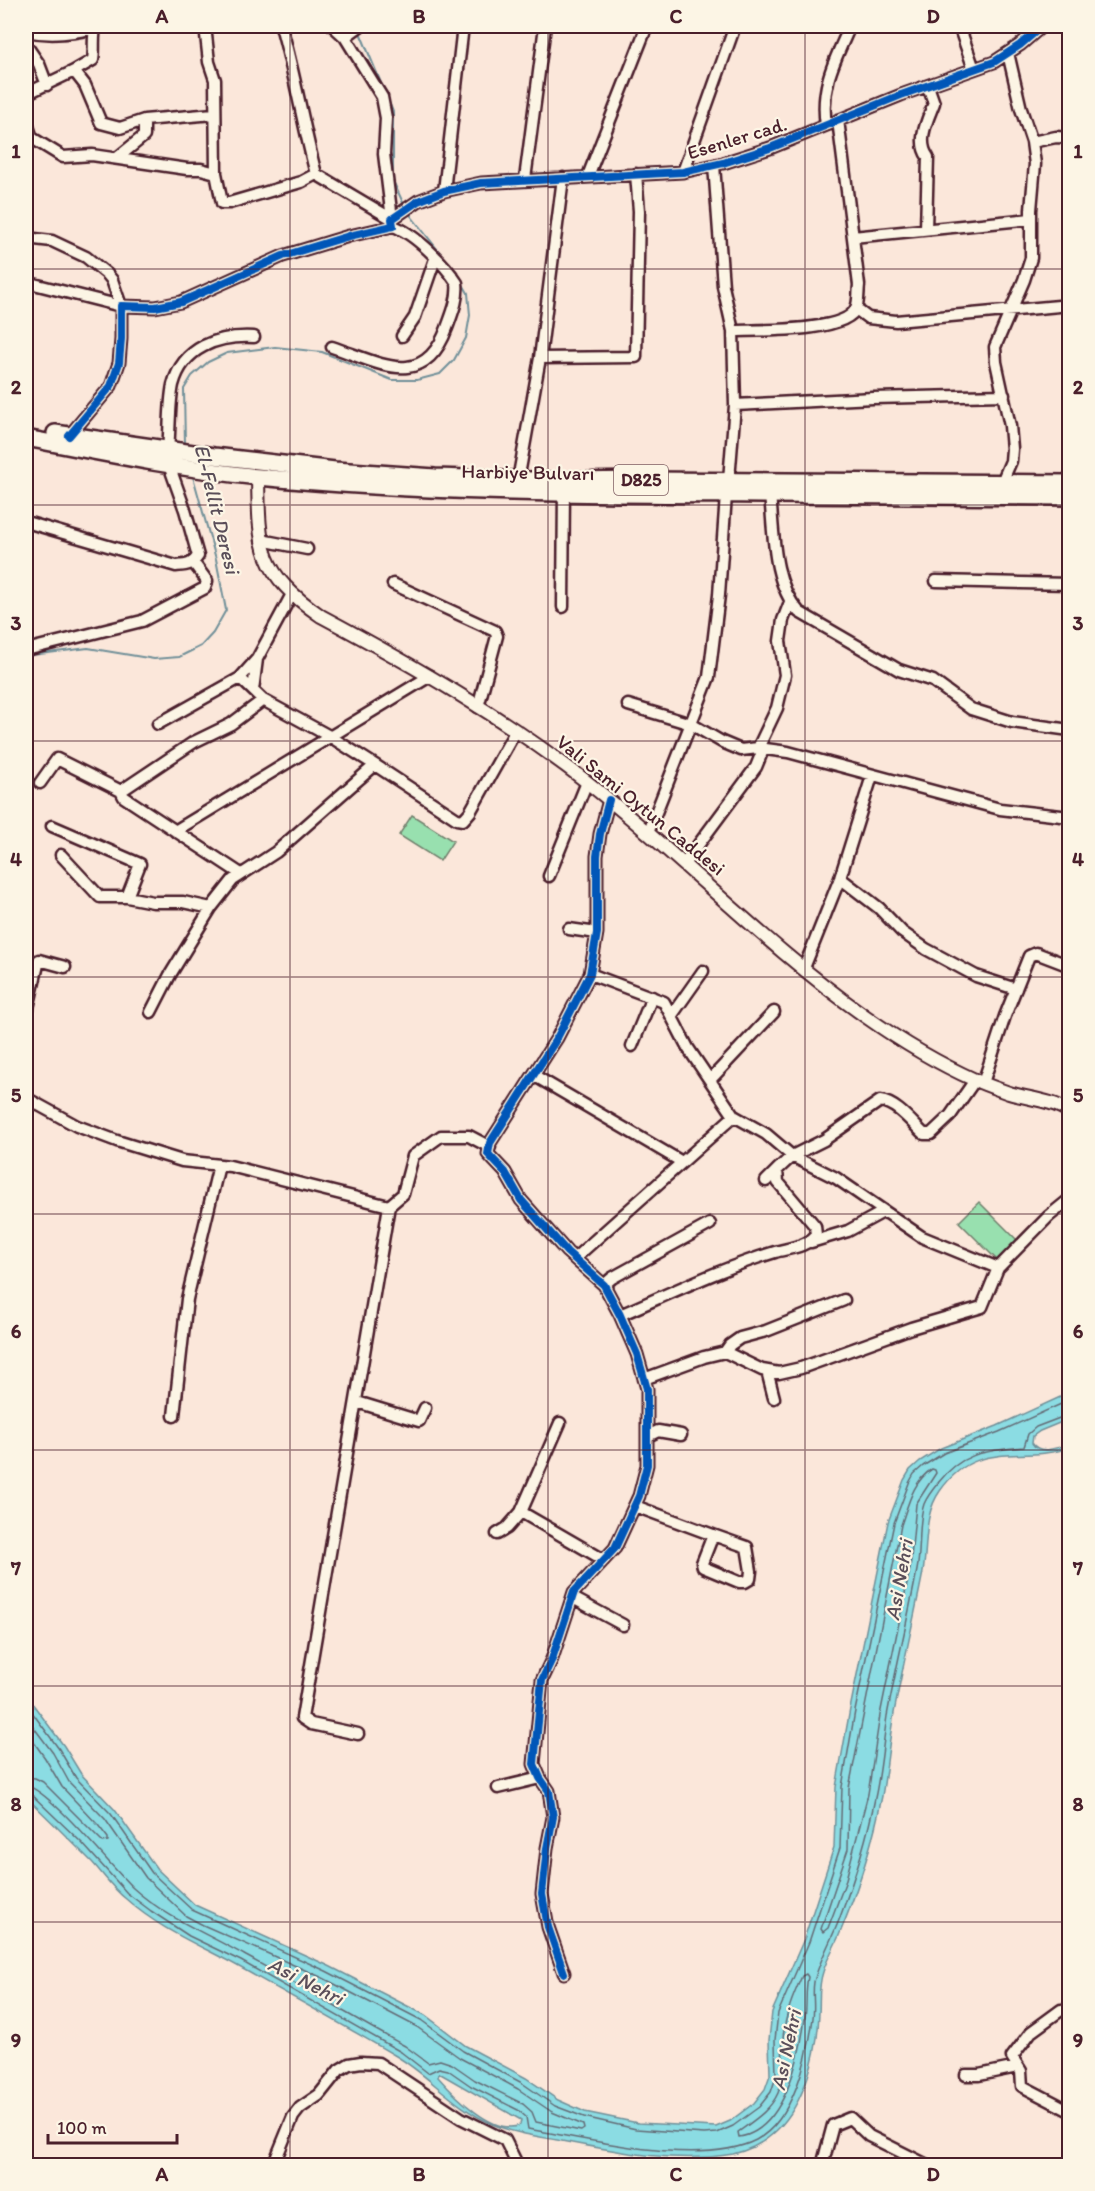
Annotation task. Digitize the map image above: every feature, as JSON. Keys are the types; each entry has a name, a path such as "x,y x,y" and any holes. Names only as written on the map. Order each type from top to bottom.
{"main road":[{"name":"Harbiye Bulvarı","path":"26,428 169,458"},
{"name":"Harbiye Bulvarı","path":"26,438 215,464 435,477 517,486"},
{"name":"Harbiye Bulvarı","path":"215,464 258,477 383,488 517,486 727,488 1002,482 1070,483"},
{"name":"Harbiye Bulvarı","path":"727,488 770,495 1070,497"}],"street":[{"path":"205,26 209,62 215,80 216,173 222,203 229,203 300,182 316,174"},
{"path":"281,26 291,59 304,131 316,174 416,239 454,277 458,291 438,348 415,367 400,368 332,347"},
{"path":"333,26 352,31 382,97 386,118 384,154 392,223"},
{"path":"444,191 463,26"},
{"path":"525,179 545,26"},
{"path":"588,176 648,26"},
{"path":"683,172 735,26"},
{"path":"826,125 823,106 829,75 849,26"},
{"path":"959,26 974,69"},
{"name":"Esenler cad.","path":"26,282 121,306 155,307 181,302 283,256 392,223 418,201 444,191 481,183 525,179 683,172 770,148 838,120 993,63 1042,26"},
{"path":"26,31 44,35 70,34 96,27"},
{"path":"26,94 93,60 95,47 93,33 96,27"},
{"path":"26,45 39,64 47,85"},
{"path":"1002,482 1011,461 1012,449 995,346 1031,258 1035,164 1032,142 1021,109 1008,53"},
{"path":"74,71 85,85 100,123 120,128 144,120 214,114"},
{"path":"926,229 928,157 924,152 923,138 926,118 934,103 928,86"},
{"path":"26,120 32,138 63,157 92,155 201,169 216,173"},
{"path":"117,158 144,136 144,120"},
{"path":"733,331 819,327 836,323 856,309 859,285 838,120"},
{"path":"1032,142 1056,137 1070,138"},
{"path":"648,833 709,677 719,595 735,405 733,331 723,286 714,165"},
{"path":"540,358 636,357 639,211 636,174"},
{"path":"517,486 540,358 563,178"},
{"path":"853,237 1031,219"},
{"path":"26,238 52,241 86,257 112,280 121,306 122,339 119,363 111,386 69,436"},
{"path":"402,336 415,317 435,259"},
{"path":"856,309 868,318 896,321 1070,305"},
{"path":"26,522 176,566 193,562 198,556 169,458 174,384 186,360 194,352 220,338 254,337"},
{"path":"735,405 873,398 1004,396"},
{"name":"Vali Sami Oytun Caddesi","path":"258,477 261,540 269,565 292,594 321,616 430,676 587,782 804,968 896,1036 979,1081 1059,1106 1070,1112"},
{"path":"563,607 564,488"},
{"path":"770,495 780,574 790,602 799,612 898,670 933,681 971,709 1012,722 1070,730"},
{"path":"261,540 307,549"},
{"path":"26,650 121,627 164,611 205,588 207,581 193,562"},
{"path":"936,581 1070,584"},
{"path":"393,584 495,631 497,636 478,707"},
{"path":"158,724 240,678 257,659 292,594"},
{"path":"684,864 756,767 777,708 785,675 780,641 783,620 790,602"},
{"path":"253,690 257,659"},
{"path":"175,831 430,676"},
{"path":"240,678 263,700 331,737 457,819 463,820 470,812 516,732"},
{"path":"121,791 194,742 231,724 263,700"},
{"path":"628,705 691,724 741,750 761,749 788,752 1000,809 1070,817"},
{"path":"40,783 57,759 121,791 124,797 241,874"},
{"path":"151,1012 170,975 211,908 233,880 276,852 375,765"},
{"path":"804,968 840,878 872,776"},
{"path":"549,876 587,782"},
{"path":"564,1973 549,1927 542,1894 553,1817 549,1791 534,1764 542,1680 552,1659 574,1592 615,1548 635,1506 647,1465 646,1389 637,1354 604,1285 567,1252 521,1200 505,1172 488,1154 490,1147 558,1038 590,974 597,933 597,856 609,800"},
{"path":"52,826 140,864 127,897"},
{"path":"61,855 100,897 127,897 153,902 183,902 211,908"},
{"path":"840,878 926,949 976,976 1016,989"},
{"path":"569,929 597,933"},
{"path":"766,1181 792,1156 824,1140 880,1101 893,1106 924,1134 931,1134 950,1116 979,1081 1029,956 1036,953 1070,966"},
{"path":"26,1017 39,960 65,967"},
{"path":"672,1015 703,971"},
{"path":"590,974 664,1002 688,1048 734,1116 766,1134 792,1156 836,1178 922,1238 998,1268"},
{"path":"632,1046 652,997"},
{"path":"710,1080 774,1012"},
{"path":"535,1076 682,1162"},
{"path":"26,1098 77,1125 117,1141 182,1161 230,1166 389,1206"},
{"path":"575,1258 734,1116"},
{"path":"358,1734 311,1724 302,1718 389,1206 403,1194 413,1156 441,1136 469,1136 490,1147"},
{"path":"174,1416 187,1299 219,1166"},
{"path":"777,1170 778,1182 791,1204 815,1226 816,1235 811,1242"},
{"path":"644,1379 704,1357 725,1352 767,1371 779,1373 801,1368 911,1328 982,1307 998,1268 1043,1222 1070,1199"},
{"path":"620,1315 772,1253 848,1231 883,1212"},
{"path":"604,1285 612,1278 710,1224"},
{"path":"725,1352 730,1344 740,1338 766,1331 844,1300"},
{"path":"767,1371 774,1398"},
{"path":"357,1402 419,1421 425,1408"},
{"path":"497,1534 507,1528 521,1512 560,1423"},
{"path":"648,1436 658,1431 681,1435"},
{"path":"635,1506 747,1547 750,1579 739,1582 703,1567 702,1563 713,1535"},
{"path":"521,1512 604,1560"},
{"path":"573,1598 623,1625"},
{"path":"498,1788 540,1778"},
{"path":"1061,2010 1031,2032 1012,2057 1021,2071 1022,2086 1070,2110"},
{"path":"273,2166 293,2117 300,2108 319,2095 339,2070 349,2064 361,2062 378,2063 461,2118 505,2140 518,2166"},
{"path":"966,2075 979,2075 1017,2067"},
{"path":"822,2166 833,2125 850,2118 869,2136 929,2166"}],"green space":[{"path":"412,815 453,841 440,861 399,835"},
{"path":"979,1202 1019,1242 999,1262 959,1222"}],"water":[{"name":"Asi Nehri","path":"1069,1393 1069,1419 1040,1431 1033,1436 1032,1443 1035,1447 1044,1450 1069,1444 1069,1448 1051,1452 984,1458 969,1464 954,1475 935,1500 928,1520 923,1572 894,1713 878,1814 859,1883 821,1977 818,2028 813,2060 802,2091 787,2119 767,2138 745,2150 711,2157 645,2155 532,2136 492,2124 465,2109 396,2056 153,1920 117,1891 92,1862 26,1797 26,1695 64,1746 81,1774 115,1810 157,1869 195,1905 329,1966 425,2015 466,2046 526,2078 558,2100 585,2112 638,2123 716,2127 730,2121 754,2103 765,2089 770,2075 769,2040 772,2012 804,1939 834,1847 836,1787 850,1709 888,1522 904,1480 910,1470 920,1461 941,1448 997,1426","holes":["439,2073 521,2120 520,2125 510,2127 487,2120 453,2093 438,2077"]}],"waterway":[{"name":"El-Fellit Deresi","path":"359,30 393,112 393,181 405,207"},
{"name":"El-Fellit Deresi","path":"408,212 456,273"},
{"name":"El-Fellit Deresi","path":"185,445 184,389 192,376 208,362 227,353 275,347 322,352 392,380 417,380 440,374 454,360 466,338 470,315 468,293 461,281"},
{"name":"El-Fellit Deresi","path":"26,658 32,655 88,648 154,659 179,657 201,646 213,633 226,610 216,559 192,473"}],"cycle path":[{"path":"69,436 111,386 119,363 121,306 155,307 181,302 283,256 349,236 393,226 392,219 418,201 444,191 481,183 683,172 723,163 770,148 901,95 994,62 1020,45 1042,26"},
{"path":"564,1973 548,1927 542,1894 553,1817 549,1791 534,1764 542,1680 552,1659 574,1592 615,1548 639,1496 647,1465 647,1389 637,1354 604,1285 567,1252 521,1200 505,1172 488,1154 490,1143 557,1038 590,974 597,933 597,856 609,800"}]}
